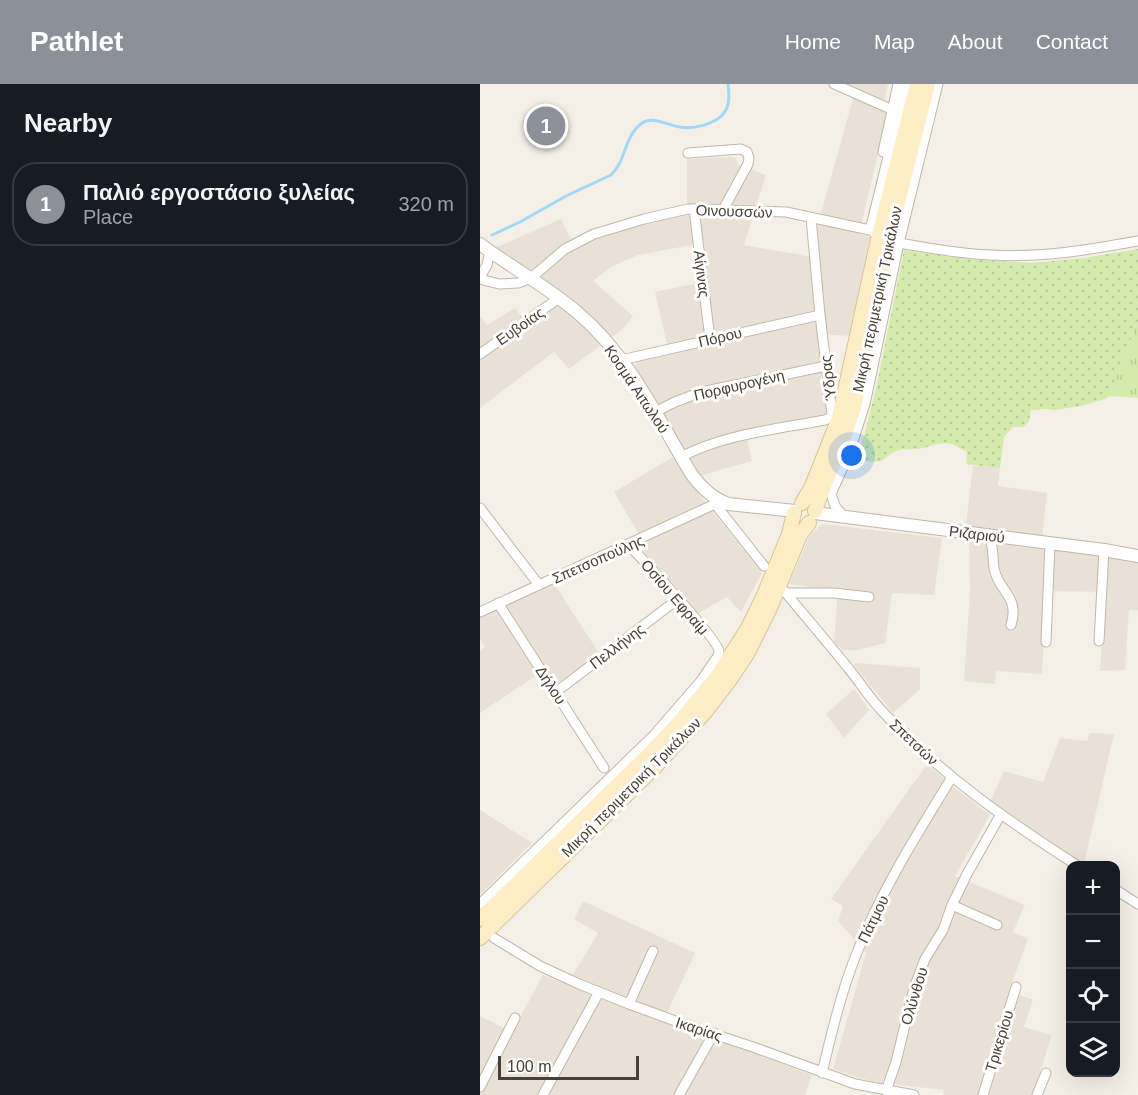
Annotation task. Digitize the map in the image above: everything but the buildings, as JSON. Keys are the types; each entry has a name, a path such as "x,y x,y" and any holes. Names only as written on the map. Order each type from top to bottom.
{"main road":[{"name":"Μικρή περιμετρική Τρικάλων","path":"480,919 675,726 716,678 748,628 764,595 797,509 812,486 839,418 872,232 916,84"},
{"name":"Μικρή περιμετρική Τρικάλων","path":"487,938 700,718 747,654 770,608 783,590 800,535 813,516 854,407 890,234 928,84"},
{"path":"810,504 813,516 805,524 800,522 796,519 797,509 810,504"}],"street":[{"path":"834,84 893,110"},
{"path":"872,232 898,84"},
{"path":"872,232 906,84"},
{"path":"845,518 835,506 831,494 849,454 865,404 899,243 938,84"},
{"path":"688,153 741,149 747,152 748,164 723,210"},
{"name":"Οινουσσών","path":"531,278 565,249 594,234 644,219 694,209 786,212 872,232"},
{"name":"Αίγινας","path":"694,209 710,339"},
{"name":"Ύδρας","path":"681,457 710,444 831,417 811,218"},
{"path":"899,243 977,254 1014,256 1068,254 1138,241"},
{"path":"485,248 487,265 480,278 499,284 518,284 531,278"},
{"name":"Κοσμά Αιτωλού","path":"485,248 531,278 586,320 621,360 681,457 698,482 716,501 728,504 797,509"},
{"name":"Ευβοίας","path":"480,354 559,298"},
{"name":"Πόρου","path":"621,360 820,315"},
{"name":"Πορφυρογένη","path":"655,412 701,392 826,366"},
{"path":"716,501 764,566"},
{"name":"Σπετσοπούλης","path":"480,612 629,545 716,501"},
{"path":"480,508 539,585"},
{"name":"Ριζαριού","path":"813,516 989,535 1138,556"},
{"path":"989,535 994,546 994,569 1012,602 1011,625"},
{"path":"1046,642 1050,543"},
{"name":"Οσίου Εφραίμ","path":"480,904 654,735 710,670 718,656 719,650 702,626 629,545"},
{"path":"1099,641 1104,550"},
{"path":"783,590 869,597"},
{"name":"Σπετσών","path":"783,590 884,713 951,777 1071,861"},
{"name":"Πελλήνης","path":"556,692 678,599"},
{"name":"Δήλου","path":"498,603 604,768"},
{"name":"Πάτμου","path":"822,1072 843,995 861,942 901,863 951,777"},
{"name":"Ολύνθου","path":"880,1092 896,1062 921,969 932,945 943,930 966,874 1001,814"},
{"path":"1120,893 1138,904"},
{"path":"952,905 997,925"},
{"name":"Ικαρίας","path":"487,938 540,966 629,1004 880,1092 914,1095"},
{"path":"629,1004 653,951"},
{"name":"Τρικερίου","path":"983,1095 1016,987"},
{"path":"543,1095 599,992"},
{"path":"480,1087 515,1018"},
{"path":"679,1095 714,1033"},
{"path":"1038,1095 1046,1073"}],"shaded area":[{"path":"848,84 888,84 883,109 888,112 859,234 871,237 851,336 817,334 827,414 745,430 752,461 688,479 762,573 741,612 727,597 697,614 637,547 644,543 614,492 683,451 635,372 635,365 638,360 669,353 655,292 708,281 703,243 638,255 611,267 593,281 633,316 623,329 569,369 554,352 480,408 480,316 487,325 515,308 527,324 565,298 495,248 561,219 575,249 594,239 653,221 700,213 687,206 687,159 735,157 739,165 766,175 744,245 818,258 816,231 856,88"},
{"path":"973,465 1000,468 998,486 1047,493 1041,548 1138,562 1138,610 1129,610 1125,670 1100,671 1105,592 1046,591 1042,674 996,671 995,684 964,681 970,591 969,524 966,524"},
{"path":"822,524 942,538 934,595 892,593 885,643 858,650 843,650 834,642 838,590 789,584 809,537"},
{"path":"553,582 599,653 557,685 546,669 480,713 480,651 485,647 480,638 480,617"},
{"path":"853,664 920,668 920,689 893,713"},
{"path":"854,689 869,710 844,738 826,714"},
{"path":"1090,733 1114,734 1085,861 1079,861 990,802 1004,771 1043,782 1060,738 1087,741"},
{"path":"927,764 990,815 955,876 1025,905 1013,932 1028,939 1009,991 1033,1000 1024,1027 1052,1035 1033,1095 943,1095 944,1090 881,1083 833,1069 866,953 838,921 843,906 831,899"},
{"path":"480,810 532,843 480,895"},
{"path":"583,901 695,953 667,1013 612,993 573,975 598,933 574,919"},
{"path":"543,975 664,1022 812,1075 805,1095 480,1095 480,1016 512,1032"}],"green space":[{"path":"1138,249 1138,321 1109,396 1081,406 1055,410 1031,410 1029,421 1024,427 1013,427 1004,437 1000,468 966,464 967,452 944,443 921,449 899,450 880,461 862,462 853,466 865,433 877,384 904,250 969,259 1031,263 1084,258"},
{"path":"1138,321 1138,398 1109,396"}],"waterway":[{"path":"492,235 611,175 620,163 631,135 645,121 655,120 690,128 721,117 728,105 728,84"}],"place":[{"name":"Παλιό εργοστάσιο ξυλείας","path":"546,126"}]}
